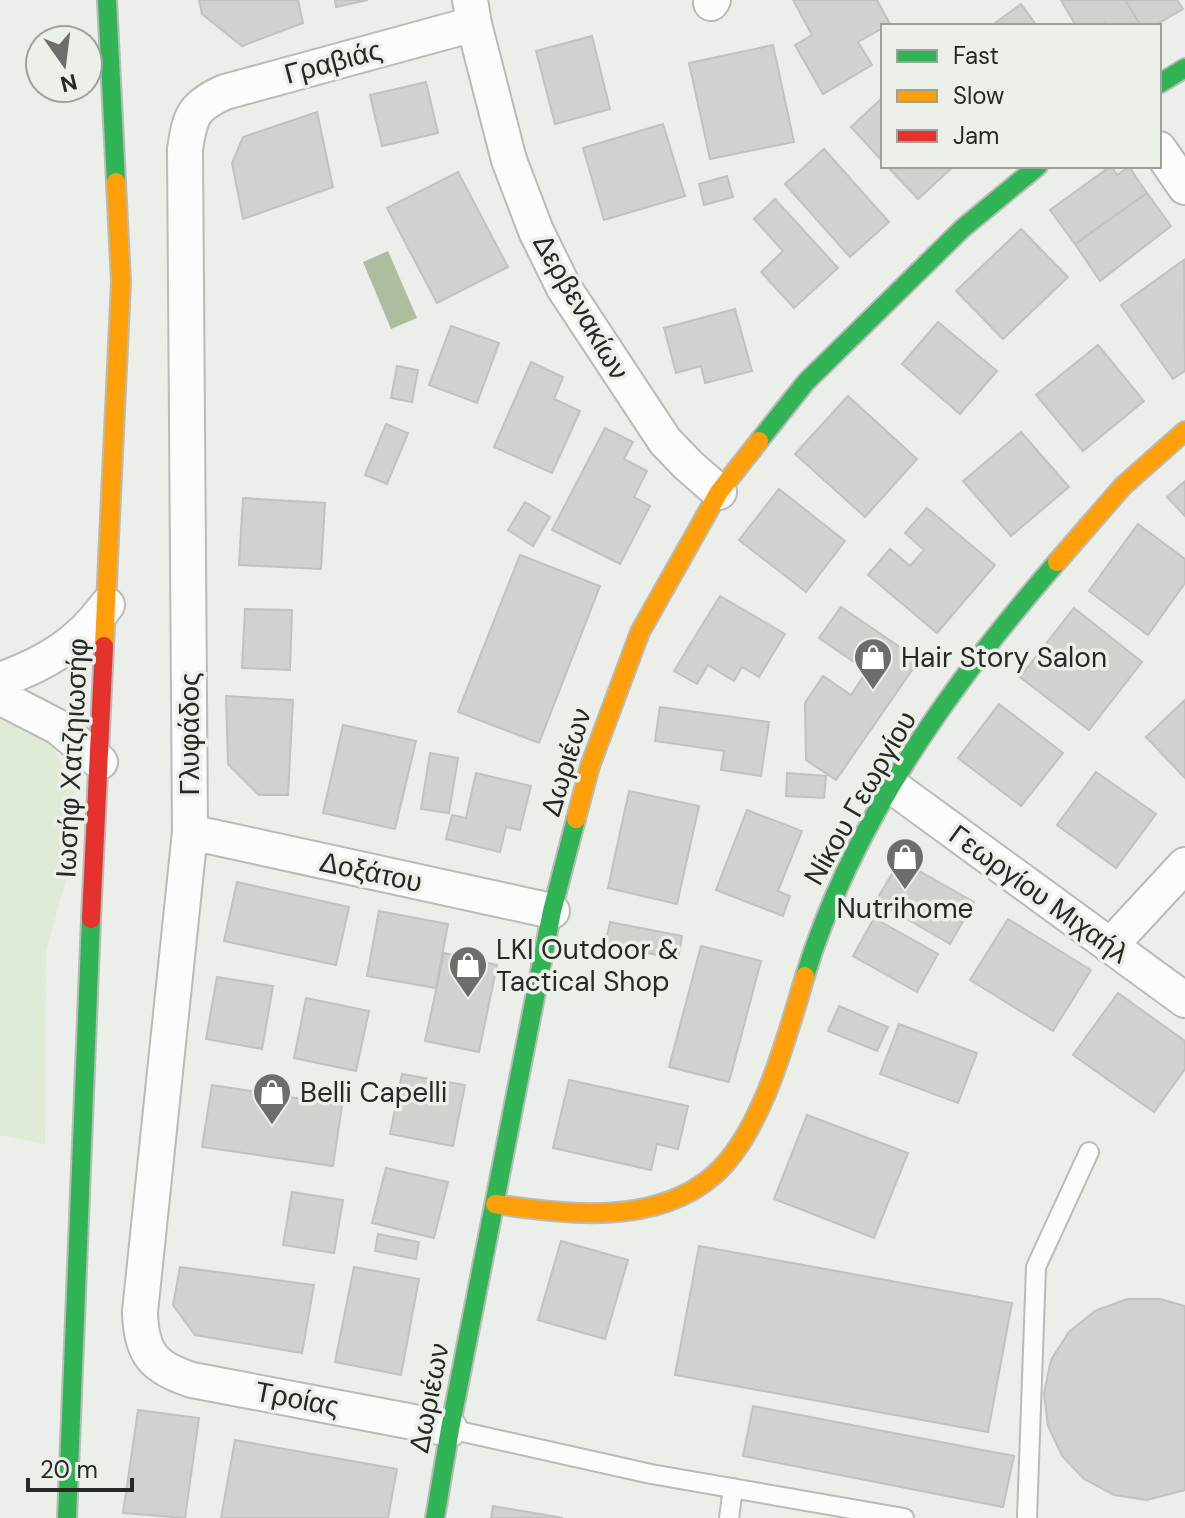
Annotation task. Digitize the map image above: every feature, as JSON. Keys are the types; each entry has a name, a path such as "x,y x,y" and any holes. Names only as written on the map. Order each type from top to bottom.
{"street":[{"name":"Ιωσήφ Χατζηιωσήφ","path":"67,1518 81,1129 121,282 107,0"},
{"name":"Γραβιάς","path":"196,109 225,92 472,12"},
{"name":"Δερβενακίων","path":"472,12 509,160 536,231 564,288 665,441 719,492"},
{"path":"1161,83 1185,68"},
{"name":"Γλυφάδος","path":"150,1356 140,1329 140,1312 190,832 185,149 196,109"},
{"path":"1161,152 1185,187"},
{"name":"Δωριέων","path":"435,1518 552,911 590,766 640,632 719,492 806,382 963,228 1036,168"},
{"name":"Νίκου Γεωργίου","path":"495,1204 554,1210 626,1211 659,1205 688,1194 715,1175 743,1140 760,1104 830,904 893,787 960,682 1044,576 1130,478 1185,431"},
{"path":"0,680 32,668 72,645 94,624 107,605"},
{"path":"0,697 58,727 100,762"},
{"name":"Γεωργίου Μιχαήλ","path":"893,787 1185,1000"},
{"name":"Δοξάτου","path":"190,832 552,911"},
{"path":"1110,946 1185,865"},
{"name":"Τροίας","path":"150,1356 161,1368 192,1380 450,1429"}],"lane":[{"path":"1027,1518 1036,1267 1089,1152"},
{"path":"450,1429 651,1474 904,1518"},
{"path":"729,1518 733,1488"}],"shaded area":[{"path":"388,251 417,318 391,329 363,262"},
{"path":"0,718 21,722 51,743 76,792 71,861 46,952 45,1144 0,1135"}],"building":[{"path":"199,0 298,0 303,23 242,46 202,14"},
{"path":"335,0 368,0 336,7"},
{"path":"793,0 877,0 890,24 881,24 881,29 858,42 872,65 823,94 795,45 812,35"},
{"path":"1061,0 1125,0 1140,24 1105,23 1075,24"},
{"path":"1125,0 1177,0 1183,9 1157,24 1140,24"},
{"path":"1021,4 1036,24 994,24"},
{"path":"592,36 610,109 555,124 536,51"},
{"path":"773,45 794,142 710,159 689,63"},
{"path":"426,82 438,133 382,146 370,95"},
{"path":"881,99 881,160 851,127"},
{"path":"317,112 333,187 243,219 232,163 243,137"},
{"path":"663,124 685,196 604,220 583,148"},
{"path":"824,149 889,222 850,257 785,184"},
{"path":"889,168 952,168 918,199"},
{"path":"1108,168 1112,168 1117,175 1130,168 1147,193 1075,244 1050,210"},
{"path":"458,172 508,267 437,303 387,208"},
{"path":"727,176 733,197 704,205 699,184"},
{"path":"1147,193 1171,226 1100,281 1075,244"},
{"path":"775,199 838,268 794,308 761,272 783,251 754,219"},
{"path":"1021,229 1068,277 1003,339 956,291"},
{"path":"1184,260 1185,371 1173,379 1121,305"},
{"path":"735,309 752,371 705,383 701,366 676,373 664,328"},
{"path":"938,322 997,371 960,414 902,364"},
{"path":"451,326 499,343 477,403 429,385"},
{"path":"1098,345 1144,401 1083,451 1036,395"},
{"path":"531,362 563,377 554,399 580,411 552,473 494,447"},
{"path":"397,366 418,370 412,402 391,398"},
{"path":"848,396 917,459 865,517 795,454"},
{"path":"386,424 408,433 387,484 365,475"},
{"path":"605,428 633,442 624,459 647,471 634,497 650,506 620,564 552,530"},
{"path":"1021,432 1069,487 1011,536 963,481"},
{"path":"1185,481 1185,516 1167,497"},
{"path":"779,489 845,541 806,592 739,540"},
{"path":"243,498 325,503 321,569 239,565"},
{"path":"525,502 550,517 533,546 508,530"},
{"path":"927,508 995,565 937,633 868,575 890,549 910,566 924,550 905,533"},
{"path":"1138,524 1185,559 1185,583 1148,635 1089,591"},
{"path":"520,555 600,586 539,743 458,712"},
{"path":"720,596 785,634 759,677 742,667 734,681 708,665 697,684 674,671"},
{"path":"841,607 919,660 836,780 806,760 805,703 823,676 851,695 867,671 819,638"},
{"path":"1074,608 1142,662 1089,730 1020,677"},
{"path":"245,609 292,610 290,670 242,668"},
{"path":"226,696 293,700 288,795 259,795 228,764"},
{"path":"1185,700 1185,778 1146,737"},
{"path":"999,704 1063,753 1021,806 958,758"},
{"path":"660,707 769,722 761,776 721,770 724,751 655,741"},
{"path":"343,725 416,741 395,829 323,813"},
{"path":"430,753 458,758 449,813 421,809"},
{"path":"1096,772 1156,814 1116,868 1057,825"},
{"path":"476,773 531,786 520,830 506,827 500,852 446,839 452,815 466,818"},
{"path":"787,773 826,776 824,798 786,796"},
{"path":"629,791 699,806 677,904 608,888"},
{"path":"747,810 802,831 778,891 790,896 783,916 716,890"},
{"path":"900,860 974,902 950,944 876,901"},
{"path":"237,882 349,907 336,965 224,941"},
{"path":"379,911 448,924 436,988 367,976"},
{"path":"874,918 938,954 917,992 853,956"},
{"path":"1008,919 1091,970 1053,1031 970,980"},
{"path":"610,922 682,936 678,959 605,945"},
{"path":"701,946 761,961 729,1082 669,1067"},
{"path":"444,953 497,965 479,1052 425,1041"},
{"path":"217,977 273,986 262,1049 206,1039"},
{"path":"1118,993 1185,1041 1185,1069 1154,1112 1073,1055"},
{"path":"306,998 369,1011 356,1071 294,1058"},
{"path":"839,1006 888,1027 877,1051 828,1031"},
{"path":"899,1024 977,1053 958,1103 880,1074"},
{"path":"402,1074 465,1085 453,1146 390,1134"},
{"path":"569,1080 688,1106 678,1149 657,1144 651,1170 553,1148"},
{"name":"Belli Capelli","path":"212,1085 342,1105 333,1166 202,1147"},
{"path":"807,1115 908,1153 874,1238 774,1199"},
{"path":"386,1168 448,1182 434,1238 372,1223"},
{"path":"292,1192 343,1200 334,1253 283,1245"},
{"path":"378,1234 419,1242 416,1259 375,1251"},
{"path":"561,1241 628,1260 605,1339 538,1320"},
{"path":"699,1246 1012,1303 988,1432 675,1375"},
{"path":"180,1267 314,1285 302,1353 195,1335 173,1305"},
{"path":"354,1267 419,1279 401,1375 335,1362"},
{"path":"1127,1299 1160,1299 1185,1306 1185,1490 1147,1500 1114,1495 1084,1479 1062,1456 1048,1426 1044,1393 1051,1360 1069,1332 1095,1311"},
{"path":"753,1406 1014,1456 1003,1507 743,1456"},
{"path":"138,1410 199,1418 185,1518 123,1513"},
{"path":"235,1440 397,1469 388,1518 221,1518"},
{"path":"493,1506 563,1518 491,1518"}],"traffic: fast":[{"path":"107,0 116,182"},
{"path":"1161,83 1185,68"},
{"path":"759,441 806,382 963,228 1036,168"},
{"path":"805,976 825,918 878,808 944,705 1057,562"},
{"path":"435,1518 552,911 576,819"},
{"path":"67,1518 91,919"}],"traffic: slow":[{"path":"104,646 121,282 116,182"},
{"path":"1057,562 1123,486 1185,431"},
{"path":"576,819 590,766 640,632 719,492 759,441"},
{"path":"495,1204 551,1211 609,1213 665,1203 691,1191 714,1175 731,1157 759,1109 781,1054 805,976"}],"traffic: jam":[{"path":"91,919 104,646"}],"place":[{"name":"Hair Story Salon","path":"873,691"},
{"name":"Nutrihome","path":"905,891"},
{"name":"LKI Outdoor & Tactical Shop","path":"468,999"},
{"name":"Belli Capelli","path":"272,1126"}]}
